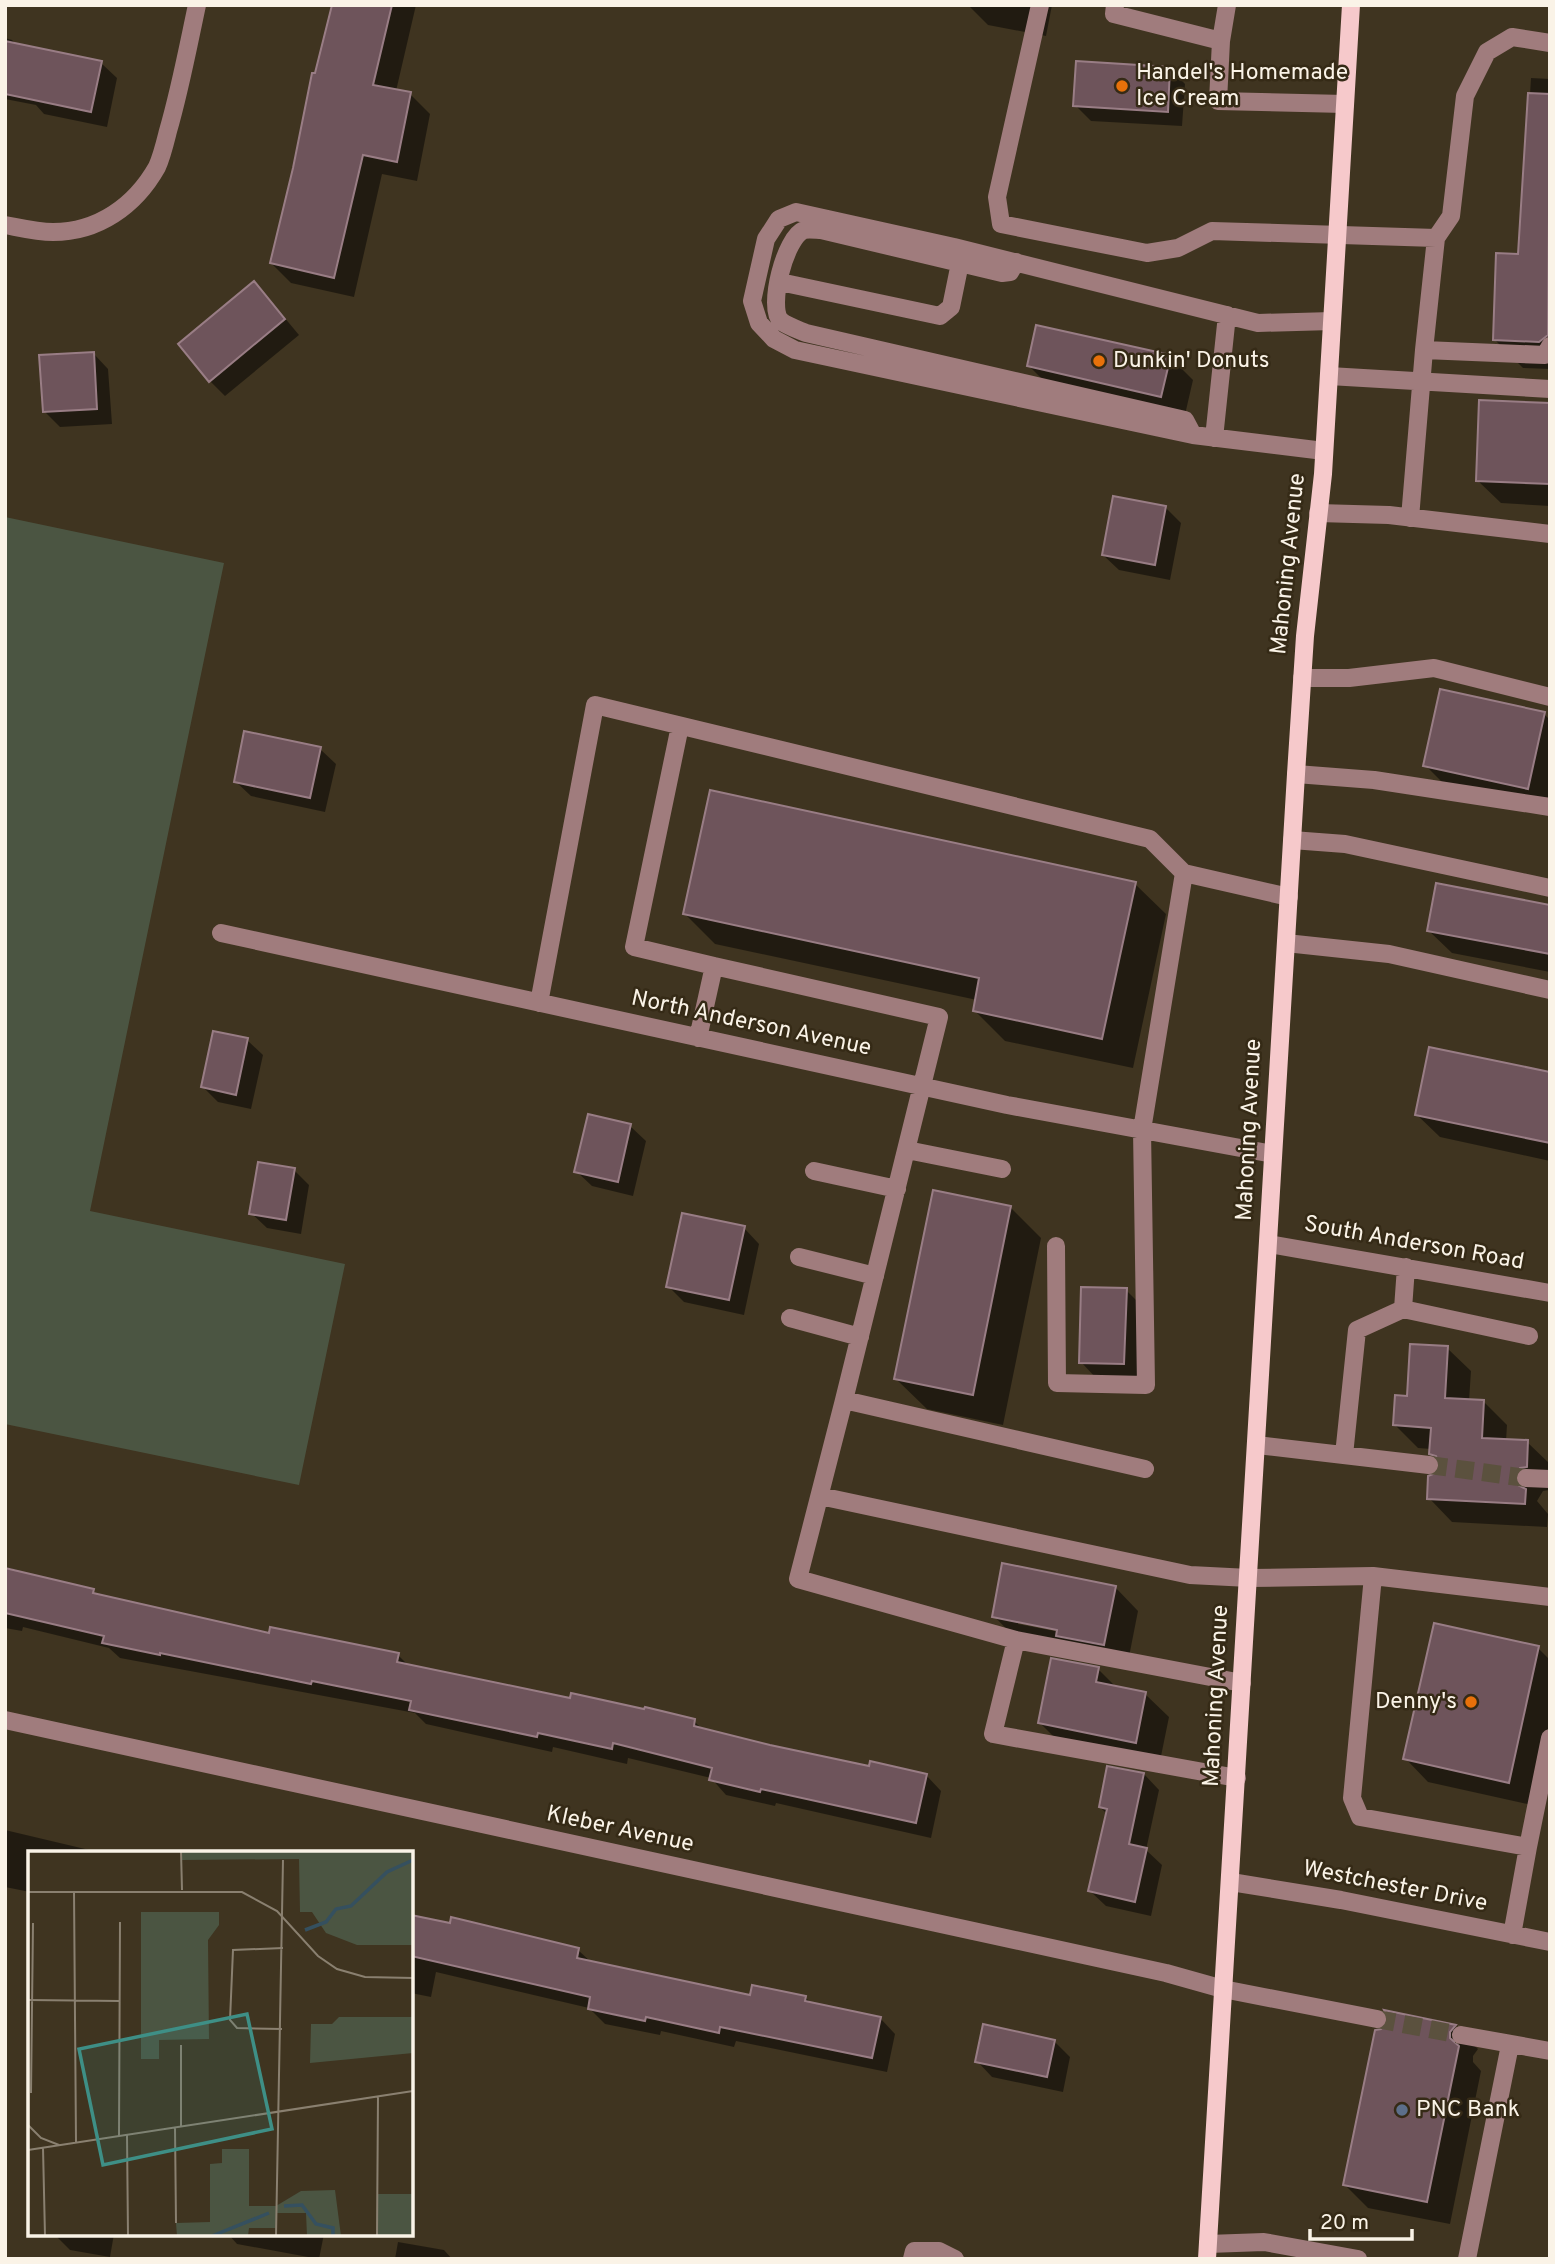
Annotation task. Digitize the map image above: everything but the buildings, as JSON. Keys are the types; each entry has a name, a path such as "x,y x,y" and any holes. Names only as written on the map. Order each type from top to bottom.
{"main road":[{"name":"Mahoning Avenue","path":"1207,2252 1302,678 1324,451 1351,5"}],"street":[{"path":"5,225 55,232 88,227 121,211 140,193 158,164 172,117 197,5"},
{"path":"1040,5 998,197 1001,223 1147,253 1178,248 1212,231 1436,238"},
{"path":"1115,5 1114,14 1221,41"},
{"path":"1227,5 1221,41 1218,101 1345,104"},
{"path":"1410,518 1420,380 1436,238 1451,216 1465,96 1487,52 1512,37 1550,43"},
{"path":"1324,451 1193,435 795,350 774,339 759,323 752,301 766,239 779,219 796,212 1016,262 1258,323 1332,321"},
{"path":"1016,262 1010,272 1002,273 821,230 804,230 793,239 783,259 775,310 781,321 806,333 1185,420 1193,435"},
{"path":"780,282 940,316 951,307 960,263"},
{"path":"1213,438 1227,315"},
{"path":"1424,349 1545,355 1550,346"},
{"path":"1329,376 1550,389"},
{"path":"1318,513 1410,518 1550,534"},
{"path":"1302,678 1349,678 1433,668 1550,697"},
{"path":"540,1003 595,705 1150,839 1184,873 1289,897"},
{"path":"680,726 634,947 939,1017 798,1579 1016,1640 1242,1683"},
{"path":"1296,774 1374,780 1550,807"},
{"path":"1292,840 1345,844 1550,888"},
{"path":"1056,1247 1057,1383 1146,1385 1142,1130 1184,873"},
{"name":"North Anderson Avenue","path":"221,933 1007,1105 1273,1154"},
{"path":"1286,943 1389,954 1550,990"},
{"path":"698,1038 714,966"},
{"path":"907,1150 1002,1169"},
{"path":"814,1171 897,1189"},
{"name":"South Anderson Road","path":"1269,1244 1550,1293"},
{"path":"799,1257 875,1276"},
{"path":"1402,1309 1406,1266"},
{"path":"1344,1455 1357,1330 1402,1309 1529,1336"},
{"path":"790,1318 860,1337"},
{"path":"844,1400 1145,1469"},
{"path":"1257,1445 1429,1465"},
{"path":"1526,1478 1550,1479"},
{"path":"820,1496 1190,1575 1249,1578 1373,1576 1550,1597"},
{"path":"1373,1576 1352,1798 1360,1817 1528,1847"},
{"path":"1016,1640 993,1734 1237,1779"},
{"name":"Kleber Avenue","path":"5,1720 1166,1973 1223,1989 1377,2019"},
{"path":"1512,1935 1550,1738"},
{"name":"Westchester Drive","path":"1231,1882 1341,1900 1550,1942"},
{"path":"1461,2035 1550,2051"},
{"path":"1466,2259 1510,2045"},
{"path":"1207,2252 1264,2242 1358,2259"},
{"path":"912,2259 914,2251 939,2251 955,2259"}],"green space":[{"path":"5,517 224,563 90,1211 345,1264 299,1485 5,1424"}],"tunnel":[{"path":"1429,1465 1526,1478"},
{"path":"1377,2019 1461,2035"}],"place":[{"name":"Handel's Homemade Ice Cream","path":"1122,86"},
{"name":"Dunkin' Donuts","path":"1099,361"},
{"name":"Denny's","path":"1471,1702"},
{"name":"PNC Bank","path":"1402,2110"}]}
